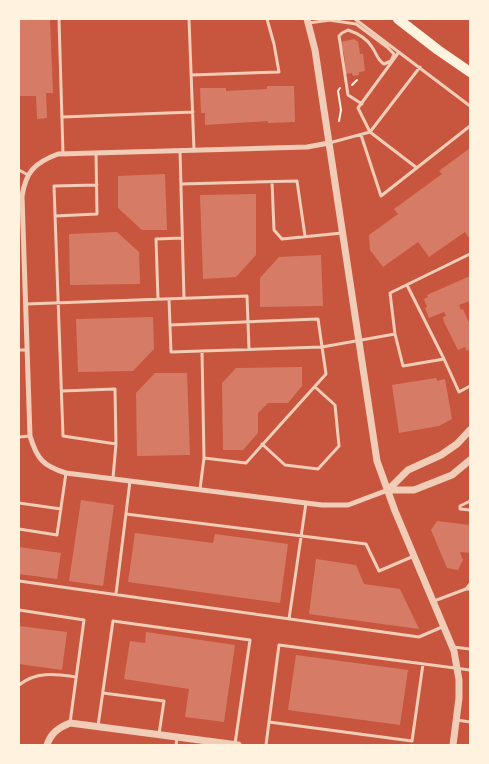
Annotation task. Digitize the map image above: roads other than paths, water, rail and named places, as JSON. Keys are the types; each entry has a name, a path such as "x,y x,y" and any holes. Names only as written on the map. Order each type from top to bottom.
{"highway":[{"path":"398,19 470,72"}],"street":[{"path":"308,21 329,143 378,461 414,556 445,626 457,668 459,698 453,745"},
{"path":"329,143 307,147 63,154 44,159 32,169 25,181 22,196 30,436 34,451 41,461 52,469 66,473 306,503 348,505 388,490 414,490 452,474 470,460"},
{"path":"388,490 408,470 441,455 457,444 470,430"},
{"path":"47,745 52,733 70,723 236,745"}],"lane":[{"path":"59,19 63,154"},
{"path":"189,19 194,150"},
{"path":"192,75 279,72 267,19"},
{"path":"308,21 339,19"},
{"path":"355,19 470,106"},
{"path":"329,20 356,24 394,54 391,61 384,64 378,59 372,46 360,35 348,30 339,36 348,95 362,104"},
{"path":"399,52 358,108 370,132 417,168"},
{"path":"329,143 370,132 420,67"},
{"path":"62,117 193,112"},
{"path":"361,135 381,196 470,126"},
{"path":"180,151 184,298"},
{"path":"55,216 97,214 96,153"},
{"path":"19,170 28,175"},
{"path":"272,182 274,230 282,239 343,233"},
{"path":"181,184 297,182 305,236"},
{"path":"96,186 54,186 63,436 116,444"},
{"path":"158,299 156,239 182,238"},
{"path":"444,359 403,366 395,334 390,292 470,254"},
{"path":"19,283 25,283"},
{"path":"407,285 459,392 470,386"},
{"path":"26,304 247,296 249,349"},
{"path":"169,299 171,352 322,347 395,334"},
{"path":"170,325 318,319 326,374 246,463 204,458"},
{"path":"19,350 27,350"},
{"path":"200,490 204,458 202,351"},
{"path":"262,444 285,465 318,469 340,446 334,405 315,387"},
{"path":"62,391 114,389 116,444 113,479"},
{"path":"19,437 30,436"},
{"path":"19,529 57,534 66,473"},
{"path":"116,594 130,481"},
{"path":"470,501 460,506 460,509 470,510"},
{"path":"19,503 61,509"},
{"path":"289,619 306,503"},
{"path":"126,514 366,544 379,571 414,556"},
{"path":"19,581 419,637 445,626"},
{"path":"434,601 468,589 470,584"},
{"path":"19,610 84,620 70,723"},
{"path":"98,726 113,621 250,640 236,745"},
{"path":"266,745 279,645 470,670"},
{"path":"452,647 470,649"},
{"path":"269,722 412,741 423,664"},
{"path":"19,685 31,677 48,674 76,677"},
{"path":"103,693 164,701 159,734"},
{"path":"456,720 470,722"},
{"path":"176,745 177,737"}]}
